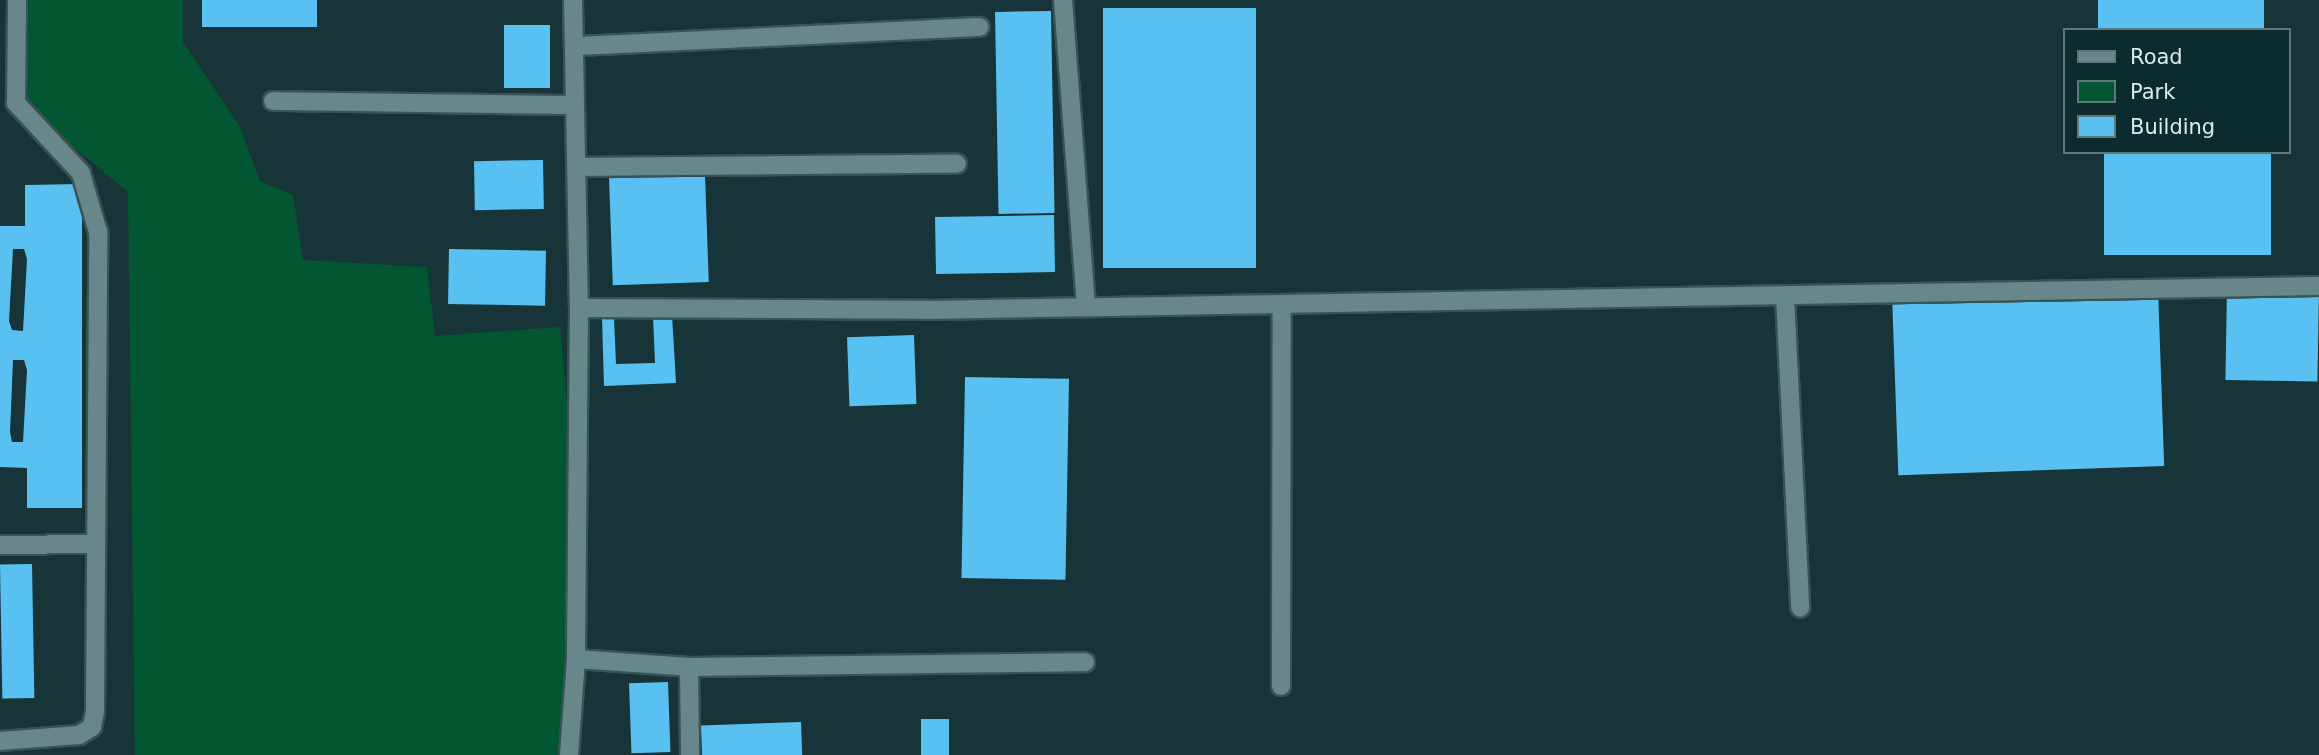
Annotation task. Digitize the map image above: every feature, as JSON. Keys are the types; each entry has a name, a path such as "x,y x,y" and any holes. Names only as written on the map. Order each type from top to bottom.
{"street":[{"path":"0,741 57,739 92,726 91,544 98,232 81,173 16,103 17,0"},
{"path":"569,755 576,659 579,308 575,105 577,46 573,0"},
{"path":"1063,0 1086,306"},
{"path":"577,46 980,27"},
{"path":"273,100 575,105"},
{"path":"578,167 957,164"},
{"path":"579,308 1282,304 2319,286"},
{"path":"1785,296 1800,608"},
{"path":"1281,686 1282,304"},
{"path":"0,545 91,544"},
{"path":"576,659 689,667 1085,662"},
{"path":"689,667 690,755"}],"green space":[{"path":"22,0 183,0 183,42 240,127 260,181 293,195 303,260 427,267 435,336 560,327 583,568 566,755 135,755 128,192 18,101"}],"building":[{"path":"202,0 317,0 317,27 202,27"},
{"path":"2098,0 2264,0 2264,28 2098,28"},
{"path":"1103,8 1256,8 1256,268 1103,268"},
{"path":"1051,11 1055,213 999,214 995,12"},
{"path":"504,25 550,25 550,88 504,88"},
{"path":"2104,154 2271,154 2271,255 2104,255"},
{"path":"543,160 544,209 475,210 474,161"},
{"path":"705,175 709,282 613,285 609,178"},
{"path":"82,184 82,508 27,508 27,468 0,467 0,226 25,226 25,185","holes":["13,249 24,249 27,259 23,331 12,330 9,321","13,360 24,360 27,370 23,442 12,442 10,432"]},
{"path":"1054,215 1055,272 936,274 935,217"},
{"path":"449,249 546,251 545,306 448,304"},
{"path":"2158,289 2164,466 1898,475 1892,298"},
{"path":"2227,289 2319,291 2317,382 2225,380"},
{"path":"672,315 676,383 604,386 602,318 614,317 616,364 655,363 653,316"},
{"path":"914,335 916,404 849,406 847,337"},
{"path":"965,377 1069,379 1065,580 961,578"},
{"path":"32,564 34,698 2,699 0,565"},
{"path":"668,682 670,752 631,753 629,683"},
{"path":"921,719 949,719 949,755 921,755"},
{"path":"801,722 802,755 702,755 701,725"}]}
